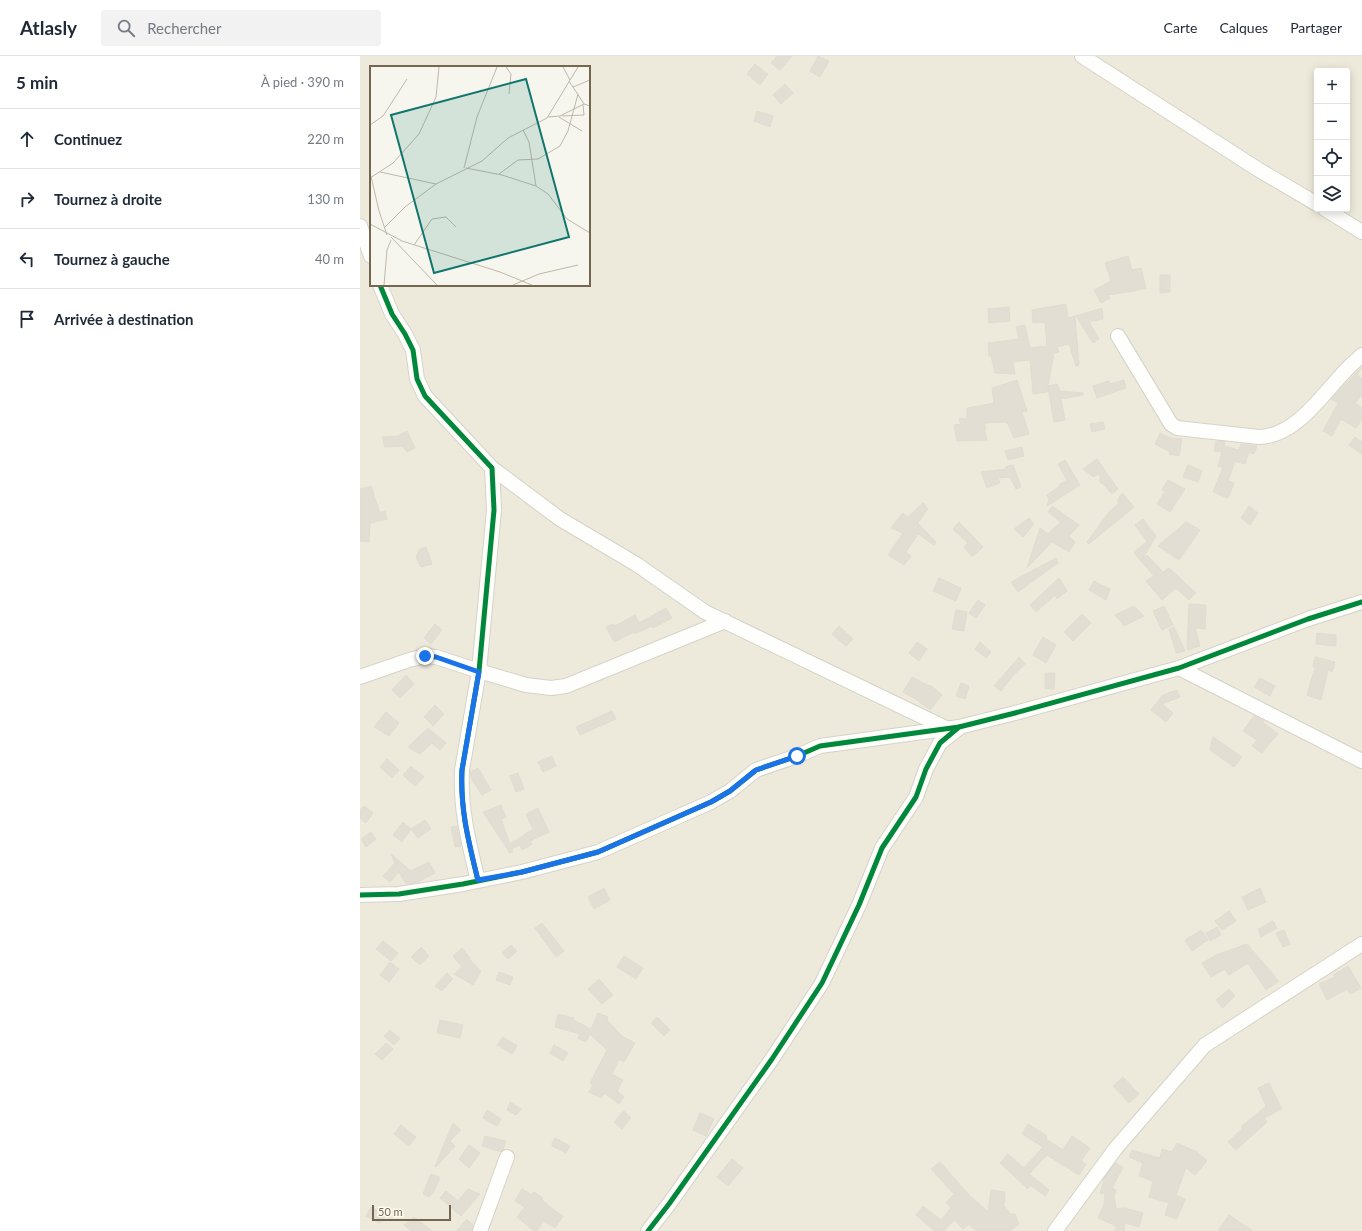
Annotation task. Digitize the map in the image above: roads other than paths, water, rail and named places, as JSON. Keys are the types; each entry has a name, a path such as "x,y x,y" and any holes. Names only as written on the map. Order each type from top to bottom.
{"street":[{"path":"1082,56 1259,170 1314,202"},
{"path":"1330,212 1362,232"},
{"path":"360,226 370,253"},
{"path":"380,286 392,314 413,350 417,379 425,396 492,468 560,519 636,564 705,612 953,728"},
{"path":"1118,336 1171,424 1177,428 1259,437 1270,436 1282,431 1309,411 1362,355"},
{"path":"478,880 463,812 461,786 462,770 479,672 494,510 492,468"},
{"path":"360,895 399,894 478,880 522,872 598,852 711,802 730,791 756,770 797,756 820,746 953,728 1179,668 1308,619 1362,602"},
{"path":"360,677 425,656 436,657 479,672 526,685 551,688 566,686 725,621"},
{"path":"1179,668 1362,761"},
{"path":"648,1231 669,1204 772,1059 822,982 853,918 882,848 916,798 926,769 940,743 953,728"},
{"path":"1055,1231 1116,1148 1205,1045 1362,944"},
{"path":"480,1231 507,1158"}]}
